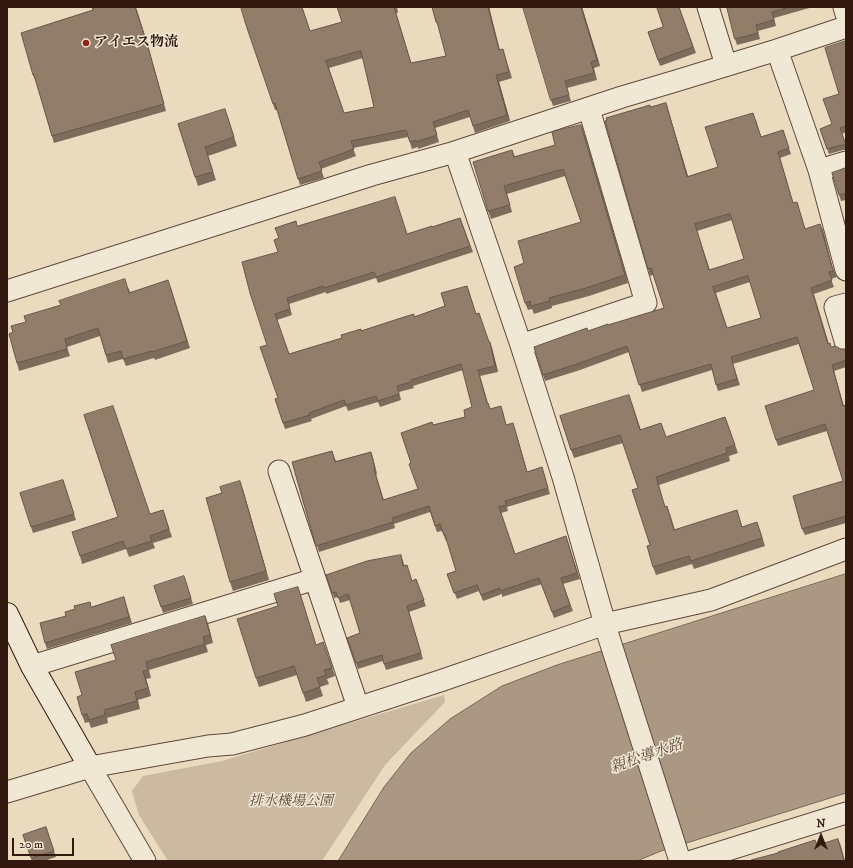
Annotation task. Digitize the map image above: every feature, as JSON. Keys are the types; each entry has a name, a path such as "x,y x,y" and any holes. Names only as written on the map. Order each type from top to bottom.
{"street":[{"path":"708,7 726,65"},
{"path":"844,7 846,14"},
{"path":"7,292 372,175 455,152 622,97 777,50 846,27"},
{"path":"777,50 819,170 846,270"},
{"path":"521,345 646,303 589,108"},
{"path":"455,152 521,345 563,478 607,631 683,857 846,813"},
{"path":"819,170 846,162"},
{"path":"846,304 835,307 846,344"},
{"path":"279,470 358,707"},
{"path":"7,792 90,767 208,746 232,744 305,725 443,680 712,600 846,549"},
{"path":"32,666 315,578"},
{"path":"7,614 32,666 145,861"}],"green space":[{"name":"排水機場公園","path":"444,695 445,702 385,765 322,861 168,861 139,815 132,791 143,776 222,761"}],"water":[{"name":"親松導水路","path":"846,574 846,793 661,851 637,861 338,861 384,787 411,753 450,719 502,686 557,665"}],"building":[{"path":"92,7 135,7 164,104 52,136 21,33 93,10"},
{"path":"241,7 302,7 310,31 342,22 337,7 394,7 411,63 446,56 432,7 488,7 499,50 503,49 509,72 496,75 507,115 473,126 468,110 433,122 437,135 416,142 416,140 410,142 406,130 351,141 354,149 319,162 322,171 298,179 275,103 273,104","holes":["361,51 374,107 344,113 326,61"]},
{"path":"523,7 581,7 597,60 591,62 594,73 565,81 569,95 551,100"},
{"path":"657,7 679,7 693,47 658,60 648,32 663,27"},
{"path":"727,7 790,7 772,12 774,20 756,25 758,33 735,39"},
{"path":"846,41 846,126 840,128 846,145 827,149 820,129 832,124 823,99 839,94 825,48"},
{"path":"666,103 687,177 718,167 705,127 753,113 761,137 783,130 789,148 778,152 793,203 797,202 805,229 820,224 834,271 829,272 832,280 811,288 828,344 830,343 831,347 835,346 841,349 846,349 846,360 832,365 843,406 846,405 846,516 802,529 793,496 843,481 825,424 776,440 765,406 814,390 797,337 731,357 737,379 716,385 711,364 639,385 627,346 543,375 534,347 587,328 588,331 664,308 651,268 648,269 605,121 607,120 606,118 650,105 650,107","holes":["730,214 744,259 709,270 695,224","748,276 761,318 727,328 713,287"]},
{"path":"225,109 234,137 205,147 213,172 195,177 178,124"},
{"path":"581,125 625,275 549,298 550,301 531,306 530,301 525,303 514,267 524,263 518,241 581,222 563,169 504,186 510,205 488,211 473,162 512,150 514,157 555,145 552,132"},
{"path":"846,168 846,193 839,195 832,173"},
{"path":"395,197 407,234 460,218 470,246 376,277 374,272 287,298 290,309 275,314 289,354 342,338 341,335 361,329 361,331 414,314 414,317 445,306 441,293 467,286 476,314 479,313 490,342 495,366 478,370 487,403 490,409 501,406 506,425 513,423 527,472 542,467 548,488 505,501 506,505 499,507 515,554 566,536 577,573 561,578 570,605 552,612 539,578 500,591 500,588 481,595 477,585 454,593 447,574 456,571 445,535 440,524 435,526 429,506 392,518 393,522 316,546 292,462 332,451 335,462 371,452 374,469 383,500 418,489 409,464 411,463 401,433 432,422 433,425 465,417 464,410 472,407 461,364 397,386 399,394 378,401 376,396 346,405 344,400 309,413 310,415 283,423 275,399 278,398 260,347 267,345 250,293 242,262 278,252 274,240 279,238 275,228 296,221 297,226"},
{"path":"125,279 129,293 168,280 187,341 123,359 121,351 106,355 98,328 65,339 67,349 17,363 9,334 13,332 11,326 26,322 24,316 61,305 59,301"},
{"path":"629,395 640,430 661,423 666,437 725,417 735,445 726,448 727,453 656,477 674,530 737,510 742,527 757,522 762,538 691,561 689,556 653,567 647,546 650,545 632,490 638,488 620,435 571,450 560,416"},
{"path":"113,406 150,514 163,510 169,529 150,536 152,541 126,549 123,541 80,556 72,532 118,517 84,415"},
{"path":"63,480 74,514 31,527 20,493"},
{"path":"240,481 266,571 230,582 206,498 222,493 220,487"},
{"path":"401,555 403,566 407,565 412,581 416,579 424,600 407,606 421,653 384,664 382,655 356,663 347,638 360,633 348,594 338,598 336,592 332,593 326,575 367,561"},
{"path":"184,576 191,598 161,607 154,586"},
{"path":"298,587 316,645 323,642 332,668 324,670 326,675 317,678 320,687 303,693 294,666 256,678 237,619 278,606 274,594"},
{"path":"124,597 129,617 45,643 40,623 66,616 65,612 75,609 74,606 90,602 91,607"},
{"path":"205,616 210,635 203,637 205,644 146,662 148,670 143,671 148,688 135,692 137,701 104,710 105,715 89,720 87,714 82,715 77,697 82,695 75,672 116,660 111,645"},
{"path":"46,827 54,851 31,858 23,835"},
{"path":"838,839 844,861 751,861 815,840 817,845"}],"place":[{"name":"アイエス物流","path":"86,43"}]}
